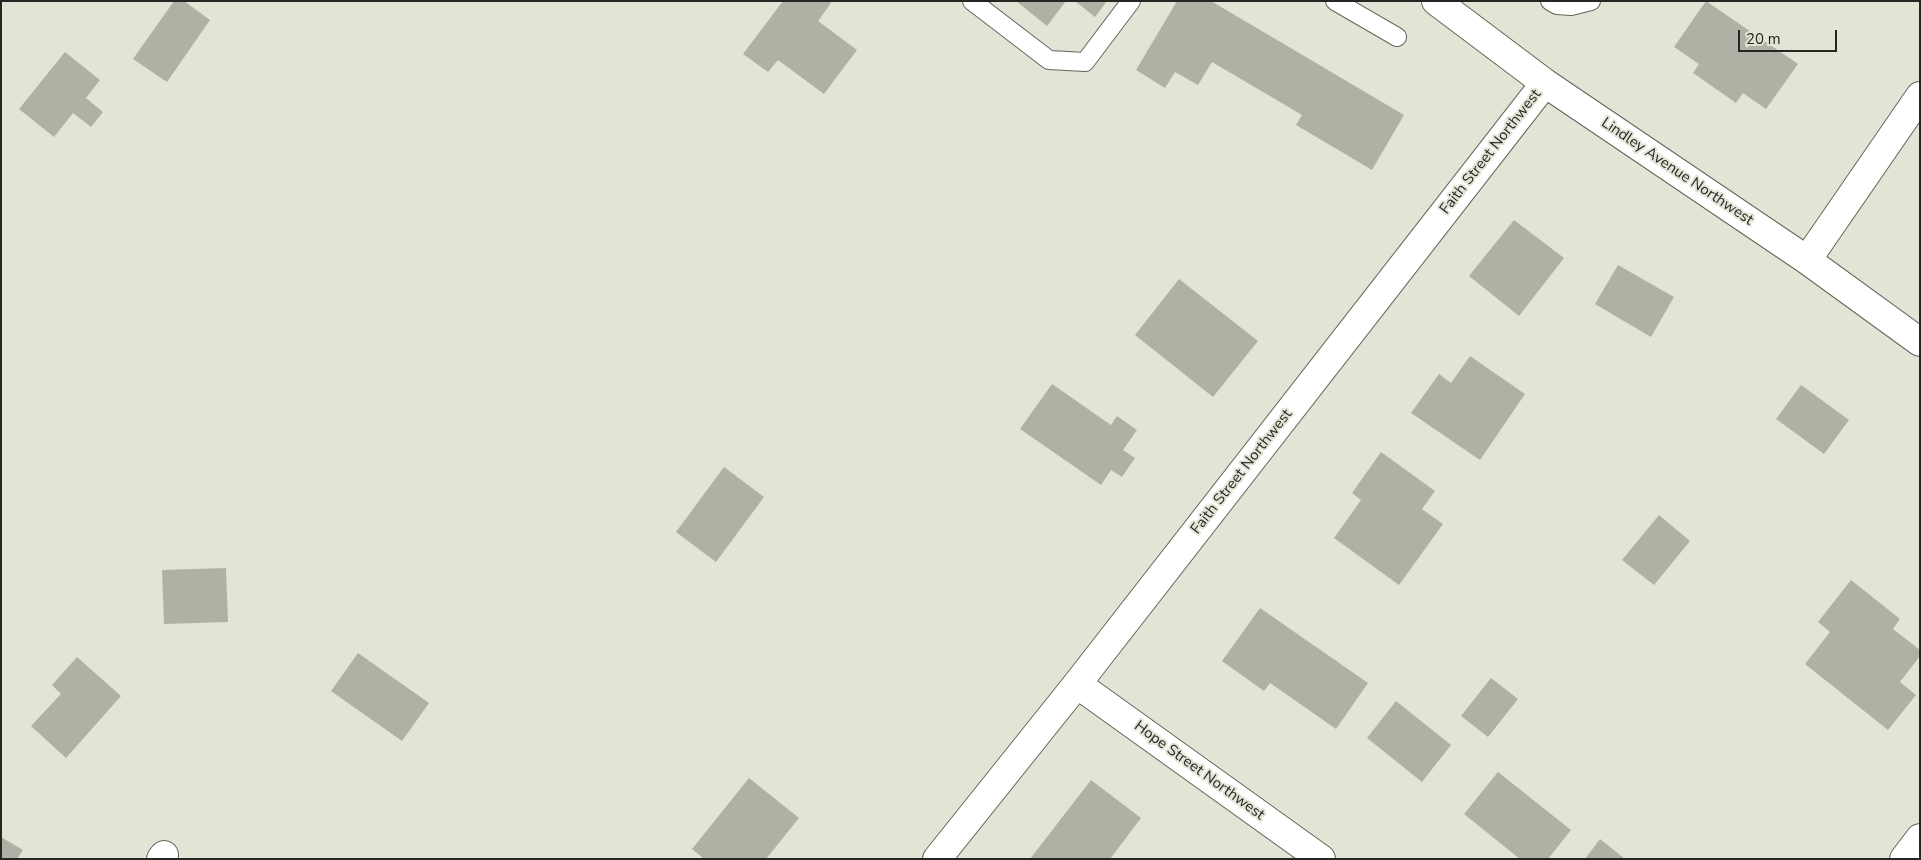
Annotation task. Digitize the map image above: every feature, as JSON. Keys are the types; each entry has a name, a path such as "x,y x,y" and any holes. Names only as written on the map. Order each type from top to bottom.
{"street":[{"name":"Lindley Avenue Northwest","path":"1436,1 1545,83 1807,260 1920,342"},
{"name":"Faith Street Northwest","path":"937,859 1077,684 1545,83"},
{"path":"1807,260 1920,96"},
{"name":"Hope Street Northwest","path":"1077,684 1321,859"},
{"path":"1904,859 1920,838"}],"lane":[{"path":"972,1 1049,60 1085,62 1131,1"},
{"path":"1335,1 1397,36"},
{"path":"1550,1 1557,5 1571,6 1591,1"}],"building":[{"path":"174,1 184,1 210,20 167,82 133,59"},
{"path":"783,1 828,1 831,3 818,21 857,50 824,94 778,60 768,72 743,54"},
{"path":"1016,1 1066,1 1047,26"},
{"path":"1075,1 1107,1 1095,17"},
{"path":"1177,1 1211,1 1404,115 1372,170 1296,125 1302,115 1212,62 1198,85 1175,72 1165,88 1136,70"},
{"path":"1706,1 1798,64 1766,109 1743,93 1736,103 1693,73 1699,64 1674,47"},
{"path":"65,52 100,80 86,98 103,112 91,127 73,113 54,137 19,109"},
{"path":"1514,220 1564,258 1519,316 1469,276"},
{"path":"1618,265 1674,297 1651,337 1595,304"},
{"path":"1179,279 1258,341 1213,397 1135,335"},
{"path":"1470,356 1525,394 1480,460 1411,413 1439,374 1451,383"},
{"path":"1052,384 1111,425 1117,416 1137,430 1123,450 1135,458 1122,477 1111,470 1101,485 1020,429"},
{"path":"1801,385 1849,420 1824,454 1776,419"},
{"path":"1381,452 1435,491 1422,509 1443,524 1399,585 1334,538 1361,500 1352,493"},
{"path":"724,467 764,497 716,562 676,532"},
{"path":"1659,515 1690,541 1654,585 1622,560"},
{"path":"226,568 228,622 164,624 162,570"},
{"path":"1851,580 1900,619 1893,629 1920,650 1920,656 1900,682 1916,695 1888,730 1805,664 1830,632 1818,622"},
{"path":"1260,608 1368,683 1336,729 1270,683 1264,691 1222,661"},
{"path":"358,653 429,703 402,741 331,691"},
{"path":"77,657 121,696 66,758 31,726 61,694 52,685"},
{"path":"1491,678 1518,699 1488,737 1461,716"},
{"path":"1396,701 1451,745 1422,782 1367,738"},
{"path":"1498,772 1571,830 1548,859 1520,859 1464,814"},
{"path":"749,778 799,818 766,859 704,859 692,849"},
{"path":"1091,780 1141,818 1110,859 1030,859"},
{"path":"1,837 23,850 17,859 1,859"},
{"path":"1600,839 1625,859 1585,859"}]}
